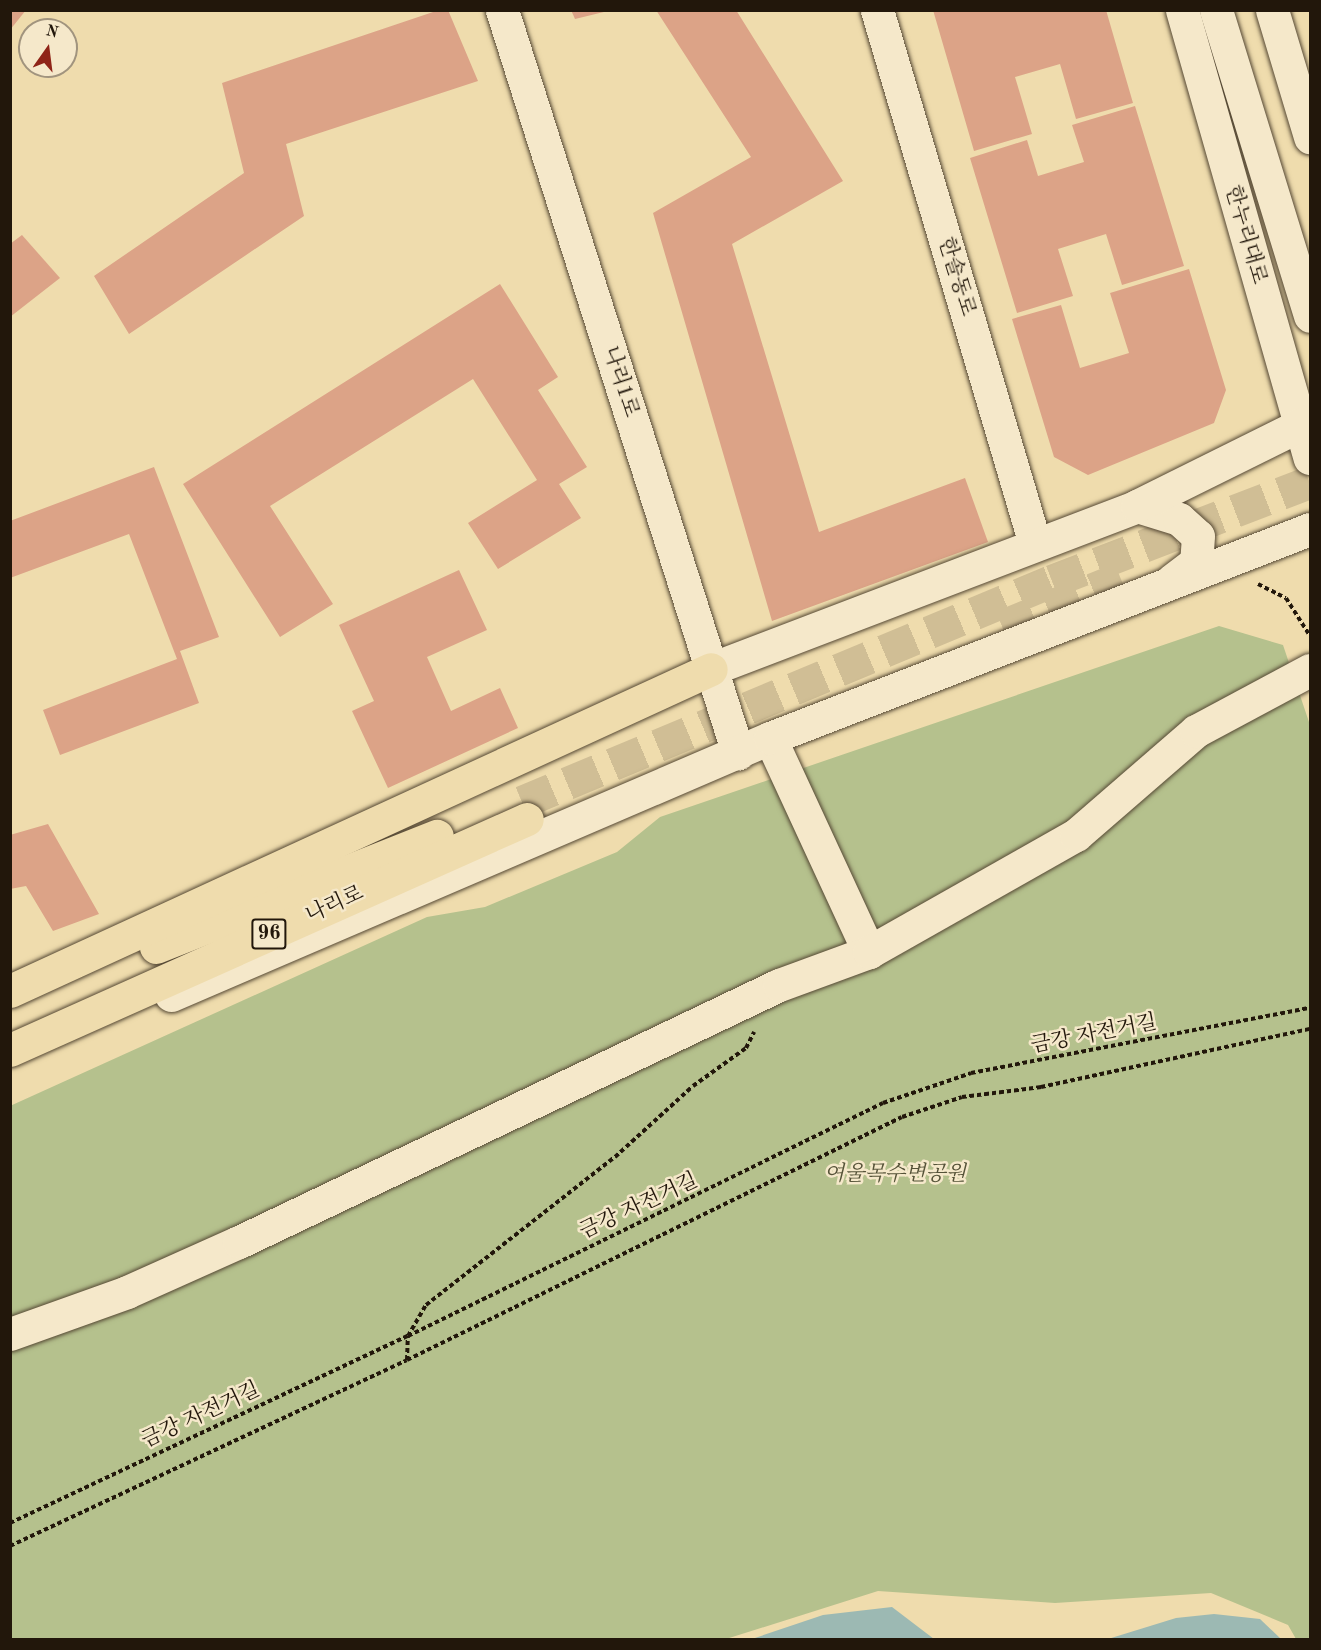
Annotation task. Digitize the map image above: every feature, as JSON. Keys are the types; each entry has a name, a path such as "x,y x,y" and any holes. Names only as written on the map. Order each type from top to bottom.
{"main road":[{"path":"10,991 711,669"},
{"name":"나리로","path":"10,1004 525,811 10,1050"}],"street":[{"name":"나리1로","path":"502,10 738,753"},
{"name":"한솔동로","path":"877,10 1035,544"},
{"name":"한누리대로","path":"1182,10 1304,422 1311,458"},
{"path":"1216,10 1311,316"},
{"path":"1272,10 1311,137"},
{"path":"711,669 1137,506 1304,422"},
{"path":"1137,506 1179,519 1198,536 1196,562 1168,582"},
{"path":"10,1064 770,738 1168,582 1311,529"},
{"path":"10,1334 127,1292 239,1242 780,985 869,952 1076,835 1196,731 1311,670"},
{"path":"770,738 869,952"}],"path":[{"path":"1258,584 1287,598 1311,636"},
{"name":"금강 자전거길","path":"10,1523 408,1336 883,1103 971,1073 1311,1008"},
{"path":"407,1360 408,1336 426,1305 615,1157 693,1086 746,1048 757,1027"},
{"path":"10,1546 407,1360 902,1117 962,1096 1041,1087 1311,1029"}],"green space":[{"name":"여울목수변공원","path":"1219,626 1283,645 1310,725 1310,1639 1296,1639 1288,1625 1211,1593 1055,1603 878,1591 726,1639 11,1639 10,1106 427,917 485,907 617,852 660,817"}],"water":[{"path":"892,1607 934,1639 752,1639 823,1615"},
{"path":"1214,1614 1260,1619 1281,1639 1108,1639 1176,1618"}],"building":[{"path":"10,10 26,10 18,18 10,30"},
{"path":"439,10 448,10 478,81 286,144 304,216 129,334 94,276 244,173 222,83"},
{"path":"571,10 608,10 608,11 575,19"},
{"path":"656,10 736,10 843,181 732,244 819,532 965,478 988,542 772,621 653,213 751,157"},
{"path":"933,10 1106,10 1133,103 1076,119 1060,64 1015,77 1032,134 974,151"},
{"path":"1135,106 1184,266 1122,285 1106,234 1058,249 1073,296 1017,313 970,158 1027,140 1038,176 1084,162 1072,125"},
{"path":"22,235 60,278 10,317 10,244"},
{"path":"1189,269 1226,390 1214,423 1088,475 1054,457 1012,319 1061,305 1080,368 1129,353 1110,293"},
{"path":"500,284 558,377 538,390 587,467 559,484 581,518 498,569 468,523 537,480 473,379 270,506 333,604 280,637 183,484"},
{"path":"154,467 219,637 180,651 199,703 60,755 43,710 177,659 129,534 10,578 10,521"},
{"path":"459,570 487,630 427,657 451,711 500,688 518,728 388,788 352,711 374,701 339,625"},
{"path":"48,824 99,914 53,931 26,886 10,889 10,835"}],"tunnel":[{"path":"522,802 1052,581 1310,482"},
{"path":"1002,626 1121,578"}]}
